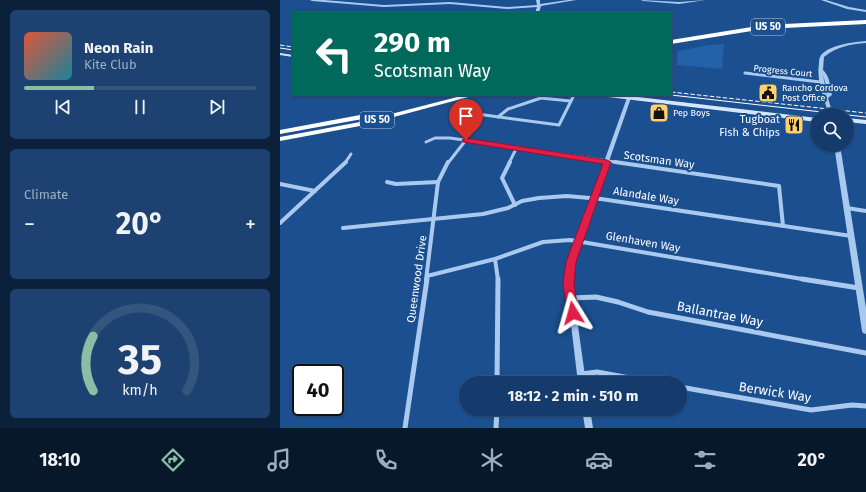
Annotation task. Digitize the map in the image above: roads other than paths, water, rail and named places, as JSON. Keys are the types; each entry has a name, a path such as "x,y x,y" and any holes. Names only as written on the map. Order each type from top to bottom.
{"highway":[{"name":"US 50","path":"672,37 760,24 819,19 866,18"},
{"name":"US 50","path":"672,42 764,27 866,22"},
{"name":"US 50","path":"280,132 316,127 387,112 447,96"},
{"name":"US 50","path":"280,139 360,124 469,96"},
{"path":"280,128 316,127"}],"main road":[{"path":"280,54 292,56"},
{"path":"630,96 810,115"},
{"path":"630,96 810,119"},
{"path":"732,110 735,108 756,109"},
{"path":"854,123 866,124"}],"street":[{"path":"312,0 380,6 450,3 498,8 539,6 574,0"},
{"path":"537,12 539,6 538,0"},
{"path":"643,0 679,3 704,0"},
{"path":"823,0 848,8 866,11"},
{"path":"830,108 820,64 822,57 828,51 844,44 866,42"},
{"name":"Progress Court","path":"745,73 820,82"},
{"path":"823,73 824,81 820,82 823,93 828,96"},
{"path":"472,112 477,114 559,125 573,96"},
{"path":"619,376 597,372 580,374 569,273 571,262 580,241 630,96"},
{"path":"498,117 508,109 541,98 570,101"},
{"name":"Scotsman Way","path":"426,142 441,138 466,140 607,162 779,186 783,226"},
{"name":"Queenwood Drive","path":"405,428 427,276 438,182 447,164 466,140"},
{"path":"515,205 502,178 517,147"},
{"path":"838,152 866,331"},
{"path":"280,223 346,162 351,154"},
{"path":"387,182 396,184 438,182"},
{"path":"280,184 315,191"},
{"name":"Alandale Way","path":"343,228 483,214 515,205 522,201 551,197 595,198 851,236"},
{"path":"847,208 866,211"},
{"name":"Glenhaven Way","path":"427,276 495,259 544,242 561,240 580,241 860,288"},
{"path":"495,259 498,279 497,376"},
{"name":"Ballantrae Way","path":"571,298 596,297 618,302 648,312 866,353"},
{"name":"Berwick Way","path":"687,388 811,410 822,410 851,404 866,406"},
{"path":"496,428 497,416"},
{"path":"587,416 589,428"}],"tram line":[{"path":"280,48 292,50"},
{"path":"672,95 866,117"}],"railway":[{"path":"280,45 292,47"},
{"path":"672,92 866,113"}],"place":[{"name":"Rancho Cordova Post Office","path":"768,93"},
{"name":"Pep Boys","path":"659,113"},
{"name":"Tugboat Fish & Chips","path":"794,125"}]}
